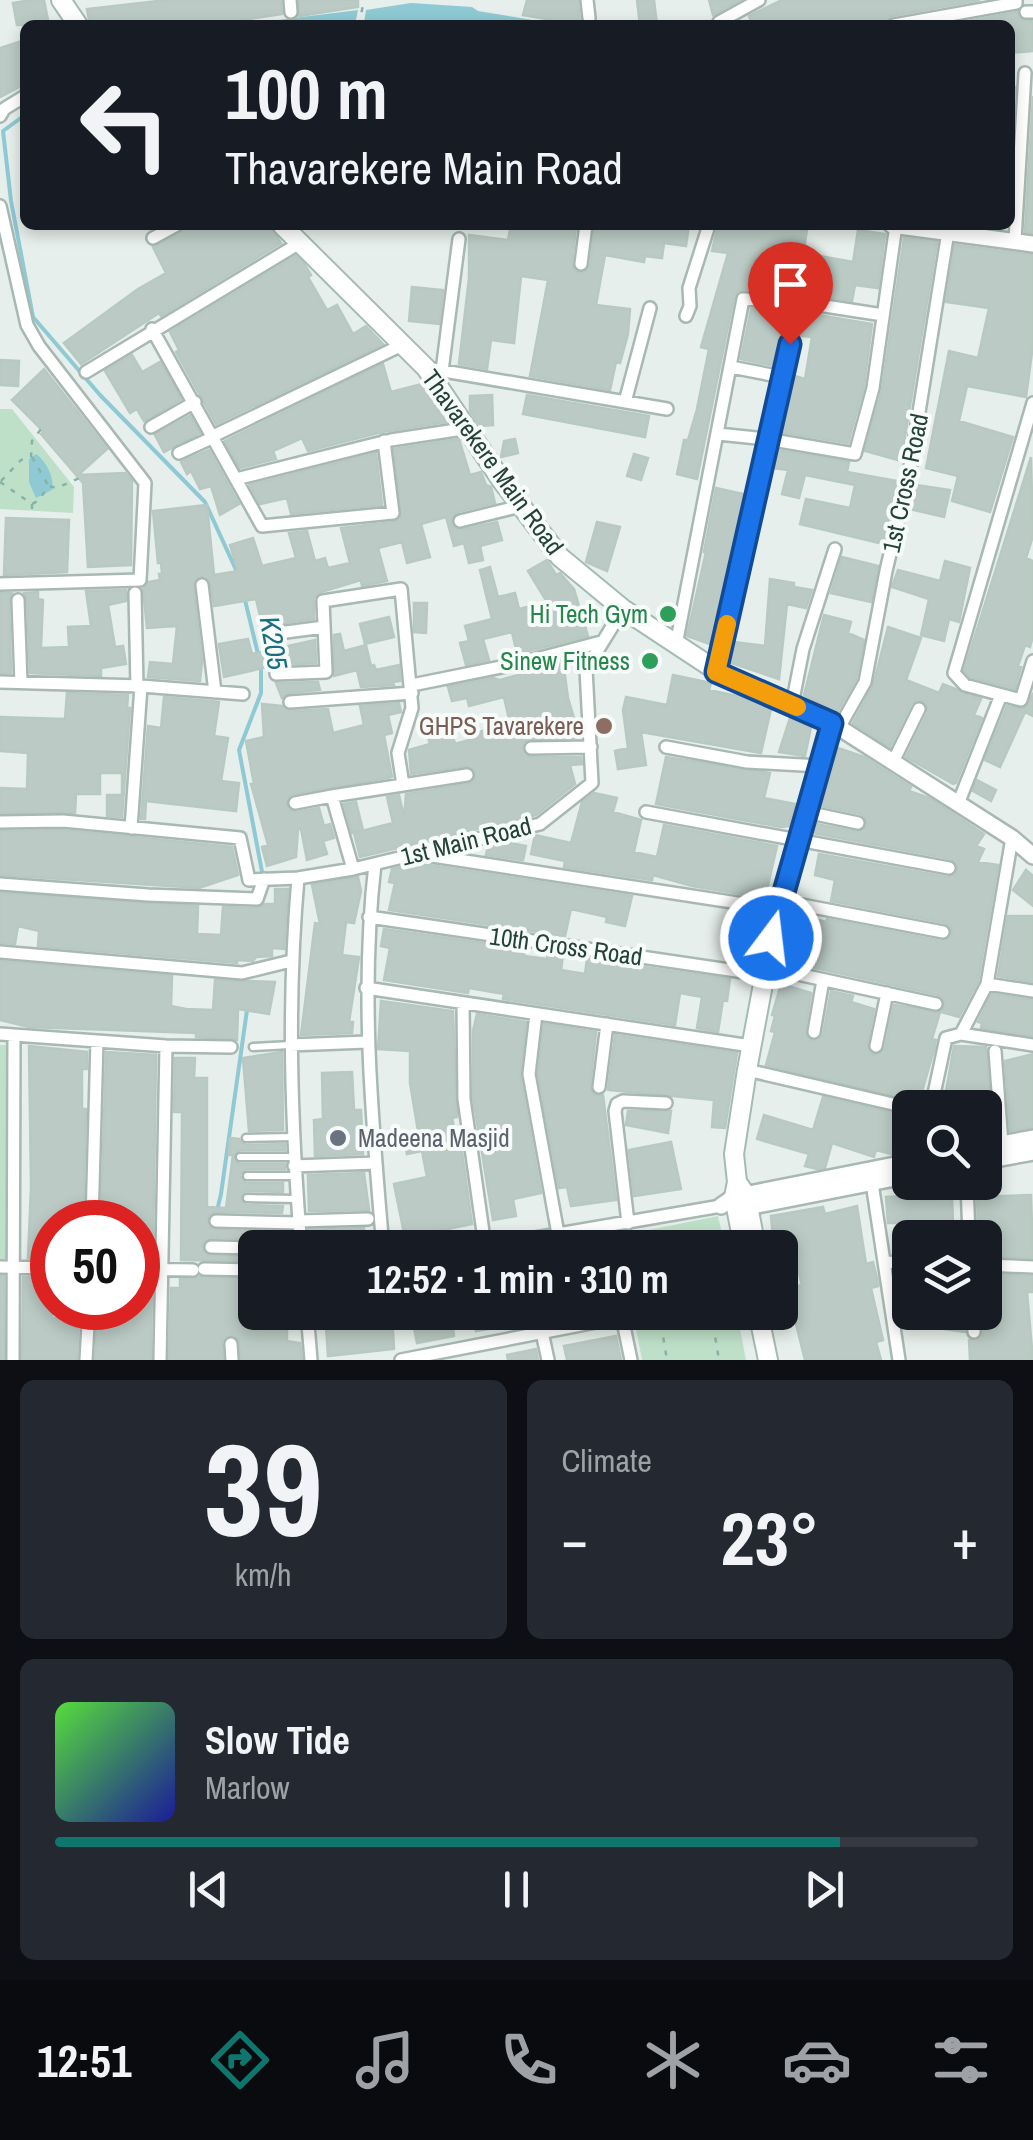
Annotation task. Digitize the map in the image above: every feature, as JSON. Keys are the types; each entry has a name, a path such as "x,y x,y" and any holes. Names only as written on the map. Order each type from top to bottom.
{"main road":[{"name":"Thavarekere Main Road","path":"286,230 434,370 468,428 560,557 623,609 716,672 835,726"},
{"path":"741,1230 734,1154 764,971 779,905 835,726"},
{"path":"737,1199 749,1230"},
{"path":"762,1330 768,1360"},
{"path":"774,1330 780,1360"}],"street":[{"path":"588,0 589,18"},
{"path":"723,20 760,0"},
{"path":"922,20 1016,0"},
{"path":"1015,240 1025,73"},
{"path":"0,206 27,325 145,483 140,580 0,584"},
{"path":"153,238 168,230"},
{"path":"580,264 585,230"},
{"path":"686,316 689,288 707,230"},
{"path":"718,434 855,454 873,388 893,230"},
{"path":"933,230 1033,244"},
{"name":"1st Cross Road","path":"835,726 865,682 910,468 948,232"},
{"path":"459,239 434,370 667,410"},
{"path":"86,372 298,244"},
{"path":"676,645 743,299 799,302 883,315"},
{"path":"716,672 799,302"},
{"path":"625,402 650,308"},
{"path":"152,329 262,526 393,513 384,442"},
{"path":"179,453 404,344"},
{"path":"731,366 782,377"},
{"path":"151,427 195,402"},
{"path":"1033,403 954,673 965,685 1021,700 1033,662"},
{"path":"236,479 384,442 468,428"},
{"path":"460,522 521,506"},
{"path":"792,705 802,649 835,549"},
{"path":"202,584 214,692"},
{"path":"276,674 326,672 323,601 401,588 412,689 412,708 398,753 403,785"},
{"path":"131,828 139,686 134,593"},
{"path":"18,600 21,683"},
{"name":"1st Main Road","path":"264,879 352,869 540,824 592,784 586,669 623,609"},
{"path":"271,634 324,628"},
{"path":"290,702 412,689 602,642"},
{"path":"0,682 243,694"},
{"path":"958,804 1001,695"},
{"path":"893,762 919,709"},
{"name":"Thavarekere Main Road","path":"835,726 1012,838 1033,856"},
{"path":"531,748 591,747"},
{"path":"666,747 746,762 820,766"},
{"path":"294,803 466,774"},
{"path":"332,796 352,869"},
{"path":"646,812 950,868"},
{"path":"806,812 858,823"},
{"path":"0,822 63,822 240,838 248,880 264,879 257,898 0,884"},
{"path":"961,1034 987,984 1012,838"},
{"path":"416,854 943,932"},
{"path":"375,864 366,988 382,1230"},
{"path":"298,878 291,960 290,1045 300,1230"},
{"name":"10th Cross Road","path":"369,917 823,980 936,1004"},
{"path":"0,952 242,972 291,960"},
{"path":"814,1032 823,980"},
{"path":"987,984 1033,991"},
{"path":"366,988 751,1046"},
{"path":"876,1046 887,993"},
{"path":"463,1003 464,1099 479,1230"},
{"path":"536,1014 529,1074 557,1230"},
{"path":"599,1087 606,1024"},
{"path":"0,1034 166,1046 231,1046"},
{"path":"935,1090 946,1038 961,1034 1033,1045"},
{"path":"13,1360 6,1267 14,1035"},
{"path":"93,1200 97,1041"},
{"path":"290,1045 367,1042"},
{"path":"160,1360 166,1046"},
{"path":"994,1051 997,1090"},
{"path":"747,1070 892,1104"},
{"path":"628,1223 615,1111 623,1101 666,1104"},
{"path":"1002,1144 1033,1138"},
{"path":"1002,1158 1033,1152"},
{"path":"294,1167 376,1163"},
{"path":"584,1230 892,1166"},
{"path":"737,1199 892,1179"},
{"path":"872,1183 899,1360"},
{"path":"216,1221 368,1219"},
{"path":"211,1247 238,1248"},
{"path":"884,1262 892,1262"},
{"path":"1002,1266 1033,1268"},
{"path":"162,1269 238,1270"},
{"path":"86,1360 88,1330"},
{"path":"308,1330 310,1360"},
{"path":"401,1360 551,1330"},
{"path":"625,1330 631,1360"},
{"path":"542,1332 548,1360"},
{"path":"231,1344 232,1360"}],"lane":[{"path":"252,1047 290,1045"},
{"path":"246,1138 292,1137"},
{"path":"240,1157 294,1167"},
{"path":"247,1176 294,1167"},
{"path":"247,1198 297,1199"}],"path":[{"path":"44,425 32,441 32,457 49,486 58,488 84,476"},
{"path":"32,457 21,460 0,482 32,504"},
{"path":"32,504 49,486"},
{"path":"32,504 32,518"},
{"path":"644,1220 645,1230"},
{"path":"662,1330 667,1360"},
{"path":"714,1330 719,1360"}],"green space":[{"path":"0,409 12,409 74,487 73,513 0,509"},
{"path":"0,1045 8,1045 9,1260 0,1260"},
{"path":"718,1216 721,1230 649,1230"},
{"path":"636,1330 740,1330 746,1360 642,1360"}],"water":[{"path":"411,3 472,7 533,20 364,20 366,10"},
{"path":"358,10 356,20 279,20"},
{"path":"36,454 49,470 53,485 52,490 36,498 29,482 29,459"}],"building":[{"path":"44,0 48,20 20,20 17,25 13,3"},
{"path":"167,0 281,0 282,14 242,20 89,20 87,9"},
{"path":"299,0 358,0 358,7 299,16"},
{"path":"527,0 578,0 580,20 523,15"},
{"path":"637,0 654,0 656,20 639,20"},
{"path":"709,0 740,0 713,15"},
{"path":"782,0 980,0 887,20 750,20 749,16"},
{"path":"1017,12 1022,20 1033,21 1033,51 1015,53 1015,20 974,20"},
{"path":"20,42 20,87 0,97 0,48"},
{"path":"1033,96 1033,233 1025,232"},
{"path":"273,230 281,243 161,316 159,313 81,364 64,343 166,273 153,247 181,233"},
{"path":"510,230 576,230 572,264 581,273 590,266 594,230 688,230 686,246 664,243 662,258 645,256 644,262 605,255 596,305 630,309 628,334 610,390 530,376 548,280 521,276 514,343 491,340 487,369 459,364 469,278 469,235 508,240"},
{"path":"717,230 807,230 803,253 853,262 858,230 885,234 878,288 855,285 852,301 804,293 808,273 754,260 747,290 738,291 734,297 697,479 677,474 684,440 688,440 697,409 709,349 701,347 728,253 712,251"},
{"path":"904,238 937,242 901,461 865,451 882,390"},
{"path":"955,245 1033,255 1033,345 1026,397 967,386 959,421 1013,437 990,512 952,501 958,476 926,468 949,351 978,358 989,308 946,302"},
{"path":"296,256 311,275 308,277 327,310 337,305 353,334 366,326 383,344 216,424 176,352 179,350 170,332"},
{"path":"412,287 443,290 439,324 409,321"},
{"path":"751,309 787,312 775,366 741,359"},
{"path":"806,313 872,324 864,386 848,443 780,432 792,375 805,379 812,337 801,336"},
{"path":"132,355 142,372 160,362 181,399 144,421 137,409 130,413 105,371"},
{"path":"0,360 19,361 18,386 0,385"},
{"path":"383,364 391,392 422,384 446,422 382,432 308,451 302,438 273,451 276,459 240,468 225,441"},
{"path":"44,369 107,449 78,475 125,473 132,481 131,565 88,567 83,483 41,434 44,432 12,400"},
{"path":"492,395 493,425 480,426 470,411 470,396"},
{"path":"527,395 649,416 645,437 523,414"},
{"path":"190,416 200,433 164,452 155,435"},
{"path":"459,439 470,475 481,472 495,503 457,512 451,522 461,530 497,522 502,540 480,546 483,560 469,563 464,543 454,546 446,517 421,524 430,557 407,563 402,542 378,548 387,581 362,586 361,580 321,592 314,598 314,619 263,629 256,599 214,606 210,580 200,576 193,585 202,662 200,681 148,677 150,662 173,664 177,626 147,628 143,589 149,582 160,580 162,574 153,511 207,505 214,575 238,571 230,545 253,538 262,566 296,558 289,533 307,531 315,561 325,558 328,568 350,563 341,528 401,518 394,449"},
{"path":"515,439 518,453 501,457 504,441"},
{"path":"209,450 239,504 220,515 211,486 200,489 181,462"},
{"path":"776,450 849,462 847,472 897,481 883,544 800,524 806,499 850,508 855,485 805,475 799,498 782,494 788,470 772,468"},
{"path":"376,453 382,505 291,514 287,498 260,504 250,485"},
{"path":"634,454 648,458 641,480 627,476"},
{"path":"1031,457 1033,536 1026,558 1033,561 1033,636 1030,647 1025,645 1015,689 970,677 964,671"},
{"path":"916,485 950,490 944,517 910,509"},
{"path":"716,488 747,495 713,645 687,636"},
{"path":"6,518 69,520 67,572 4,575"},
{"path":"597,522 620,527 607,571 586,562"},
{"path":"842,557 878,566 871,602 831,593"},
{"path":"547,560 556,575 560,573 574,589 588,636 517,654 512,632 483,639 489,660 466,665 460,643 469,641 465,626 492,619 480,570 490,567 498,597 515,593 519,609 547,602 528,571"},
{"path":"945,561 970,568 959,622 949,619 944,641 921,635 929,599 892,587 898,570 940,581"},
{"path":"770,579 812,590 806,608 787,604 779,679 728,662 733,642 765,646"},
{"path":"126,590 126,601 108,605 115,647 123,646 126,664 101,668 101,676 30,673 24,593 38,592 38,599 43,600 41,648 69,647 68,627 91,626 86,591"},
{"path":"0,593 12,593 11,673 0,673"},
{"path":"414,603 427,603 426,633 414,632"},
{"path":"824,615 851,622 848,633 864,640 856,679 837,712 804,695"},
{"path":"389,617 394,637 365,644 360,624"},
{"path":"888,627 921,638 906,680 939,693 943,684 981,699 974,715 982,718 956,783 906,757 928,712 924,701 911,704 890,747 853,723 873,686"},
{"path":"340,634 344,651 366,645 371,666 376,670 399,665 400,681 393,682 394,685 361,687 357,670 334,676 334,635"},
{"path":"248,639 252,654 315,640 316,663 276,665 224,677 219,644"},
{"path":"563,662 580,738 530,739 522,749 531,757 581,757 582,764 570,765 575,784 536,815 360,857 354,833 393,823 387,797 399,795 404,818 406,794 468,784 475,779 475,770 467,766 411,774 409,750 430,744 428,737 436,735 433,723 449,719 455,744 476,738 475,733 510,724 504,697 469,706 467,698 452,701 448,687 500,680"},
{"path":"673,675 711,683 709,690 746,698 771,709 761,753 641,732 646,765 618,769 615,751 628,748 623,710 626,697 667,705"},
{"path":"318,682 320,690 289,693 282,698 276,683"},
{"path":"67,693 128,695 122,817 107,816 107,795 122,795 122,773 100,773 100,794 76,794 75,813 0,813 0,788 27,789 28,753 0,751 0,717 65,719"},
{"path":"1033,694 1033,716 1025,712 1000,767 985,760 1007,706 1024,709"},
{"path":"164,697 219,702 214,736 228,738 221,781 239,783 236,811 146,801 145,819 141,819 148,726 161,728"},
{"path":"399,703 401,712 388,715 392,733 384,735 392,777 290,795 286,804 289,810 319,808 324,826 330,824 334,838 323,841 327,854 307,860 298,829 296,857 267,866 262,847 268,845 251,784 246,741 264,737 262,704 290,711 328,709 333,733 364,725 360,706"},
{"path":"790,718 811,727 805,756 779,752"},
{"path":"838,748 864,757 911,787 909,791 929,798 984,834 976,846 984,849 978,862 998,865 978,981 959,1017 941,1012 945,1002 938,995 788,962 795,940 787,938 794,913 941,941 952,935 945,923 831,901 835,880 815,875 819,854 947,877 955,875 958,869 951,859 813,833 816,824 857,832 867,826 861,814 822,806"},
{"path":"666,757 770,773 764,798 795,804 789,826 656,804"},
{"path":"977,780 996,790 991,801 973,791"},
{"path":"594,793 617,798 613,812 641,820 634,852 657,857 664,825 777,846 765,898 653,875 652,880 564,867 565,861 531,854 535,835 571,843 582,802"},
{"path":"356,802 363,830 352,833 344,804"},
{"path":"63,830 232,847 238,875 199,888 0,875 0,831"},
{"path":"506,842 526,846 523,860 486,855 488,846"},
{"path":"416,863 632,896 625,926 606,922 607,917 571,909 565,936 389,910 395,883 389,882 392,869"},
{"path":"1026,870 1033,876 1033,906 1013,890"},
{"path":"358,877 361,891 354,923 346,922 342,955 359,957 349,1022 353,1022 352,1033 301,1035 315,923 320,924 312,885"},
{"path":"275,889 288,889 284,949 272,948 272,956 256,957 253,961 237,963 38,946 39,931 18,926 15,944 0,943 0,893 198,906 197,934 221,935 223,907 275,904"},
{"path":"1008,916 1033,916 1033,982 998,976"},
{"path":"384,929 525,949 524,956 547,959 548,953 563,955 561,970 585,974 587,959 730,979 727,1001 723,1000 718,1032 697,1028 702,997 680,993 675,1025 503,999 504,994 469,988 468,993 384,980 390,948 381,946"},
{"path":"0,961 172,976 171,1006 186,1009 213,1010 215,980 275,982 269,1014 238,1009 237,1040 196,1037 196,1033 29,1027 0,1020"},
{"path":"781,984 811,993 805,1031 811,1041 818,1040 823,1035 831,991 853,996 851,1002 874,1009 867,1045 875,1055 885,1049 894,1005 940,1012 922,1090 892,1090 892,1095 766,1065 775,1032 771,1031 775,1016 772,1015"},
{"path":"992,994 1033,1000 1033,1036 981,1028 982,1023 978,1022"},
{"path":"381,1001 453,1011 457,1117 452,1118 458,1146 461,1145 472,1224 443,1230 403,1230 394,1184 427,1177 422,1151 407,1154 403,1134 418,1131 410,1083 410,1051 378,1049"},
{"path":"477,1014 526,1022 520,1075 541,1193 513,1199 516,1216 493,1220 473,1098 473,1031"},
{"path":"544,1024 596,1032 590,1087 594,1095 603,1095 616,1200 571,1206 567,1187 559,1188 538,1074"},
{"path":"615,1035 737,1053 725,1128 712,1127 714,1100 608,1090"},
{"path":"29,1046 87,1052 87,1069 82,1069 82,1109 86,1109 84,1200 30,1200"},
{"path":"954,1046 986,1047 989,1090 946,1090"},
{"path":"106,1052 156,1055 154,1200 102,1200"},
{"path":"282,1052 283,1130 249,1131 243,1058"},
{"path":"1033,1054 1033,1127 1010,1131 1005,1061"},
{"path":"175,1058 195,1058 194,1078 207,1078 207,1207 226,1208 233,1155 229,1155 230,1138 245,1145 285,1144 285,1150 240,1150 233,1156 239,1164 285,1164 285,1169 246,1169 240,1175 246,1183 283,1183 283,1192 246,1191 240,1199 246,1205 283,1206 282,1213 215,1212 208,1217 208,1226 238,1231 238,1239 210,1238 202,1246 207,1255 238,1256 238,1261 181,1260 182,1112 174,1112"},
{"path":"352,1072 354,1110 361,1110 363,1154 315,1156 314,1120 323,1119 322,1073"},
{"path":"823,1097 892,1113 892,1151 876,1150 874,1157 832,1143 825,1168 817,1169 805,1166 809,1154 757,1139 764,1115 813,1130"},
{"path":"628,1111 671,1111 668,1133 626,1125"},
{"path":"671,1142 681,1189 634,1196 629,1150"},
{"path":"364,1173 369,1210 309,1211 308,1175"},
{"path":"1031,1195 1033,1258 1002,1257 1002,1220 978,1220 977,1200 1002,1200 1002,1196"},
{"path":"886,1197 952,1200 953,1220 888,1223"},
{"path":"857,1206 866,1264 873,1262 877,1279 878,1286 871,1288 883,1340 876,1342 881,1360 805,1360 798,1330 798,1286 802,1285 798,1230 772,1230 771,1216 823,1207 825,1214"},
{"path":"1002,1275 1033,1276 1033,1292 1027,1292 1033,1360 970,1360 969,1340 978,1340 983,1332 1002,1330"},
{"path":"0,1276 4,1276 4,1360 0,1360"},
{"path":"23,1277 30,1277 30,1330 78,1330 77,1360 22,1360"},
{"path":"238,1278 238,1330 287,1330 287,1341 300,1343 302,1360 241,1360 239,1340 231,1335 222,1341 223,1360 169,1360 171,1288 180,1288 180,1279"},
{"path":"97,1330 151,1330 151,1360 95,1360"},
{"path":"326,1330 393,1330 394,1349 328,1356"},
{"path":"414,1330 453,1330 454,1336 417,1343"},
{"path":"616,1336 621,1360 567,1360 564,1346"},
{"path":"536,1349 538,1360 508,1360 507,1355"}],"waterway":[{"name":"K205","path":"20,119 3,131 11,201 33,317 100,395 205,502 237,572"},
{"name":"K205","path":"245,600 258,654"},
{"name":"K205","path":"261,668 261,693 239,750 263,877"},
{"name":"K205","path":"200,1281 221,1194 247,1010"}],"slow traffic":[{"path":"727,624 716,672 797,707"}],"place":[{"name":"Hi Tech Gym","path":"668,614"},
{"name":"Sinew Fitness","path":"650,661"},
{"name":"GHPS Tavarekere","path":"604,726"},
{"name":"Madeena Masjid","path":"338,1138"}],"route":[{"path":"771,938 832,723 716,672 790,344"}]}
